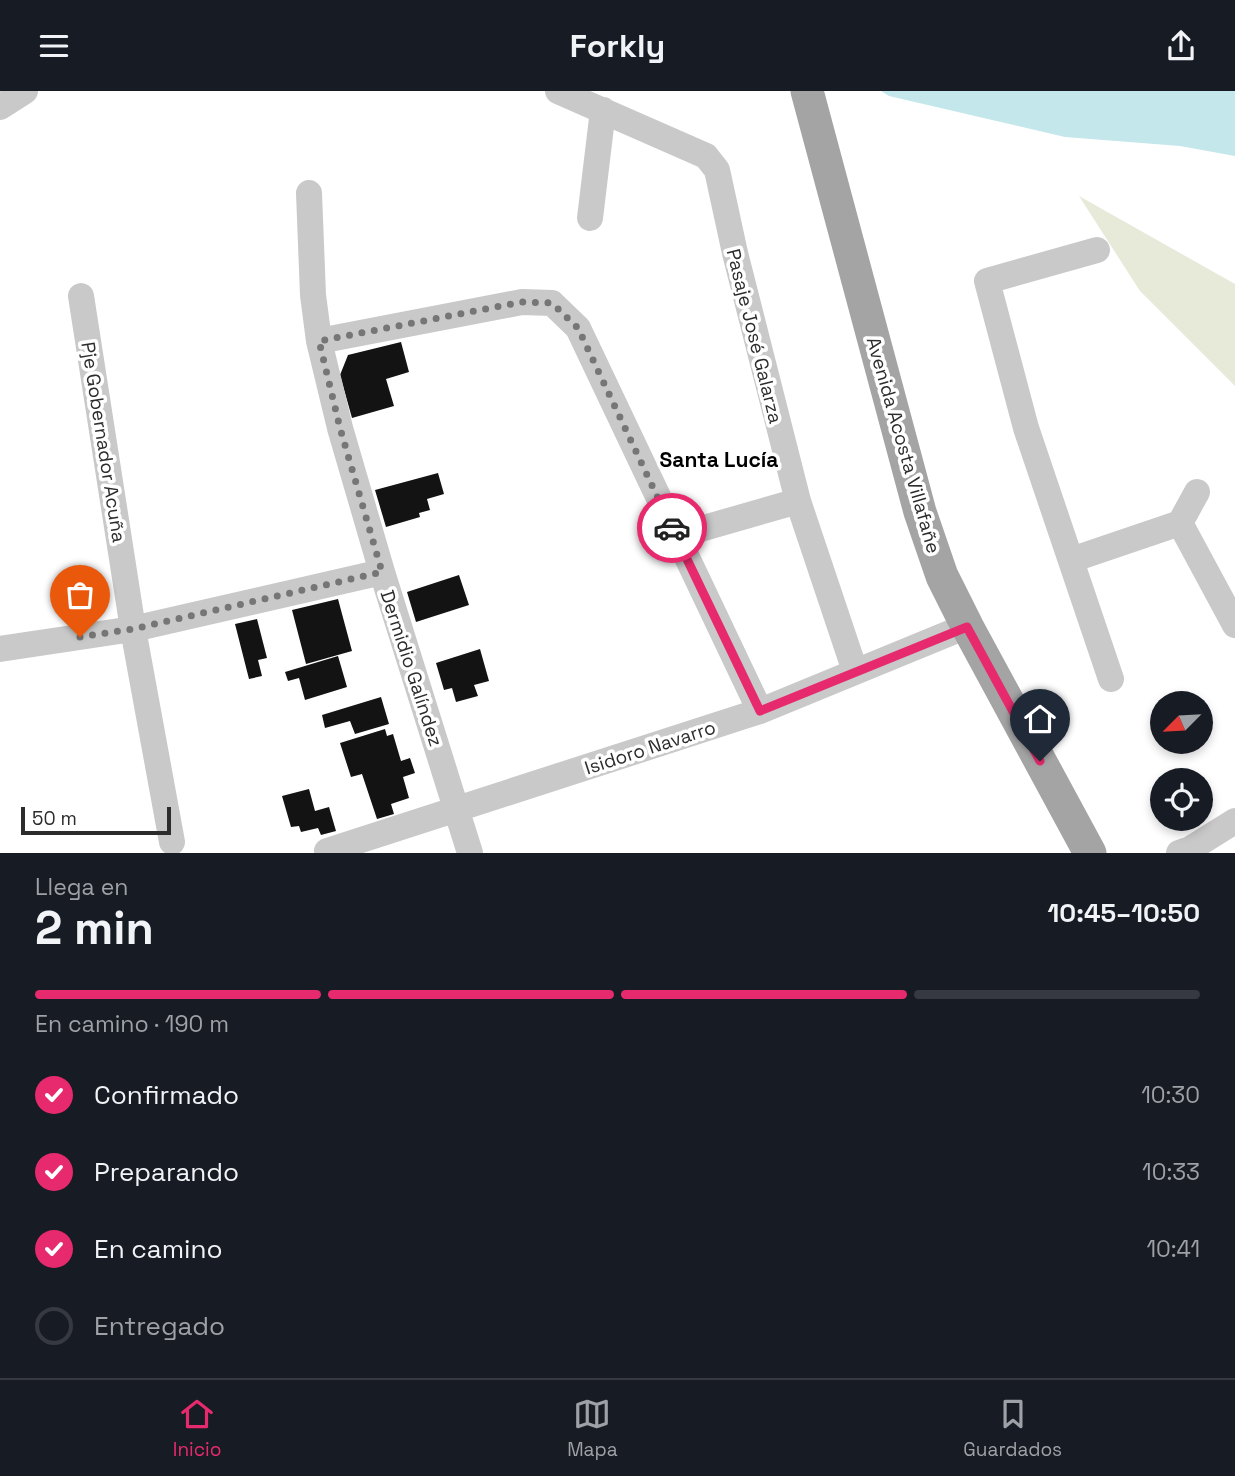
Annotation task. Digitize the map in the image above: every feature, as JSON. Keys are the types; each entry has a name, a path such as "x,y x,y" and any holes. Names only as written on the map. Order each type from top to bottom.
{"main road":[{"name":"Avenida Acosta Villafañe","path":"807,91 920,512 942,576 1090,853"}],"street":[{"path":"0,107 25,91"},
{"name":"Pasaje José Galarza","path":"558,91 706,156 717,170 734,253 798,501 855,671"},
{"path":"590,218 603,110"},
{"name":"Dermidio Galíndez","path":"309,193 313,295 319,341 340,428 470,853"},
{"path":"1097,250 987,281 1026,428 1111,679"},
{"name":"Pje Gobernador Acuña","path":"81,296 133,629 172,842"},
{"path":"319,341 522,302 552,303 578,328 760,711"},
{"path":"1071,560 1180,523 1197,492"},
{"path":"676,536 798,501"},
{"path":"1180,523 1235,625"},
{"path":"0,649 133,629 382,572"},
{"name":"Isidoro Navarro","path":"327,851 760,711 967,627"},
{"path":"1179,853 1235,821"}],"green space":[{"path":"1079,196 1235,284 1235,386 1140,291"}],"water":[{"path":"881,91 1235,91 1235,156 1180,146 1065,137 889,96"}],"building":[{"path":"401,342 409,372 386,379 394,406 352,418 340,375 348,355"},
{"path":"438,473 444,494 427,499 430,510 419,513 420,517 386,527 375,490"},
{"path":"459,575 469,605 416,622 407,592"},
{"path":"338,599 352,651 306,664 292,610"},
{"path":"257,619 267,658 258,660 262,676 249,679 235,624"},
{"path":"480,649 489,681 474,685 478,696 456,702 452,688 444,690 436,663"},
{"path":"338,656 347,687 305,700 299,678 288,681 285,672"},
{"path":"381,697 389,724 355,734 350,721 325,728 322,715"},
{"path":"385,729 387,736 393,734 401,761 410,758 415,773 403,777 409,798 391,804 394,814 377,819 362,774 351,777 340,743"},
{"path":"309,789 315,811 329,807 336,831 321,835 318,828 301,832 299,826 291,827 282,796"}],"way so far":[{"path":"80,637 133,629 382,572 340,428 319,341 522,302 552,303 578,328 672,528"}],"district":[{"name":"Santa Lucía","path":"719,460"}],"route":[{"path":"672,528 760,711 967,627 1040,761"}]}
